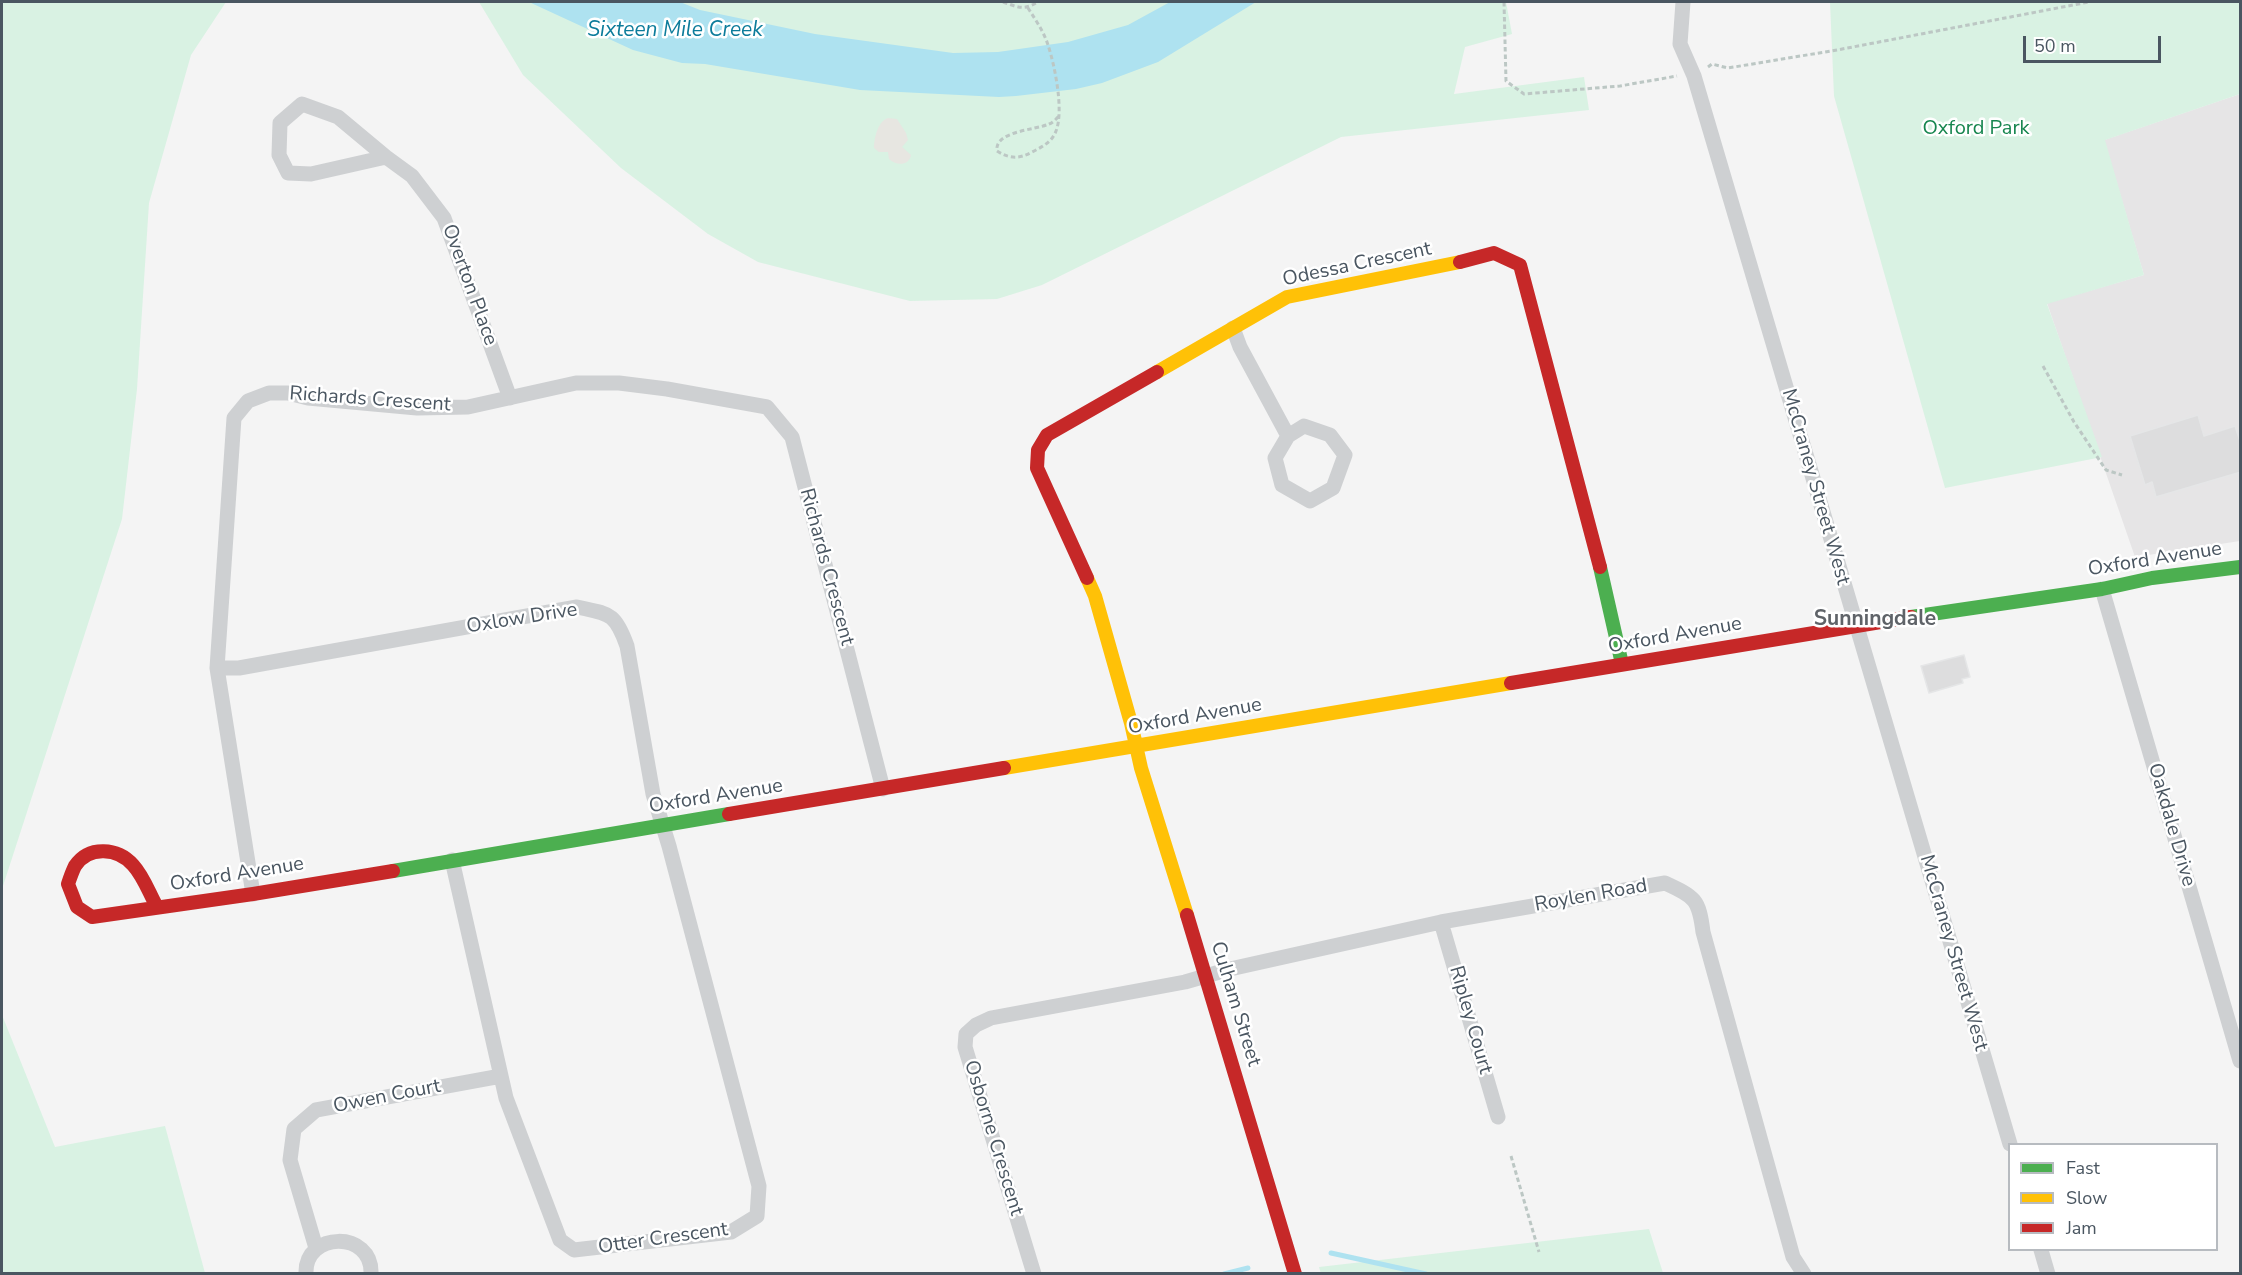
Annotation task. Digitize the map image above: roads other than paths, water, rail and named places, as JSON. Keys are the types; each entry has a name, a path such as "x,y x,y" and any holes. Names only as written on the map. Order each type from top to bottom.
{"street":[{"name":"McCraney Street West","path":"1683,2 1680,44 1694,76 2010,1143"},
{"name":"Overton Place","path":"386,158 311,174 288,173 279,155 280,123 302,104 338,117 386,158 412,176 444,218 510,398"},
{"name":"Odessa Crescent","path":"1136,747 1095,596 1037,468 1038,450 1047,435 1287,297 1467,261 1494,253 1520,265 1603,577 1622,664"},
{"path":"1233,328 1240,347 1288,436"},
{"name":"Richards Crescent","path":"253,894 217,668 234,418 248,401 269,393 288,393 308,399 417,408 468,407 576,383 619,383 667,389 766,407 792,437 883,789"},
{"path":"1304,426 1330,435 1345,455 1333,488 1310,501 1282,485 1275,458 1288,436 1304,426"},
{"name":"Oxford Avenue","path":"157,907 131,862 103,849 89,854 76,864 68,884 77,907 92,917 253,894 1856,625 2102,589 2152,578 2241,567"},
{"name":"Oakdale Drive","path":"2102,589 2241,1061"},
{"name":"Oxlow Drive","path":"217,668 239,668 577,608 605,612 620,626 627,646 653,794 661,826"},
{"name":"Culham Street","path":"1136,747 1295,1274"},
{"name":"Otter Crescent","path":"452,861 506,1098 560,1239 574,1250 731,1232 757,1216 759,1186 669,846 661,826"},
{"name":"Roylen Road","path":"1207,977 1230,969 1441,922 1665,883 1688,894 1701,909 1703,932 1793,1257 1804,1274"},
{"name":"Ripley Court","path":"1441,922 1498,1117"},
{"name":"Osborne Crescent","path":"1033,1271 965,1047 966,1034 976,1025 991,1018 1207,977"},
{"name":"Owen Court","path":"316,1248 290,1160 294,1130 316,1110 501,1076"},
{"path":"306,1274 310,1258 316,1248 326,1242 337,1240 354,1243 363,1250 369,1259 371,1274"},
{"path":"2041,1251 2048,1274"}],"water":[{"name":"Sixteen Mile Creek","path":"529,2 680,2 700,10 815,34 953,53 998,52 1068,42 1128,25 1170,2 1256,2 1158,62 1102,83 1076,89 999,97 860,90 705,64 682,63 633,50"}],"waterway":[{"path":"1331,1253 1426,1274"},
{"path":"1224,1274 1248,1268"}],"district":[{"name":"Sunningdale","path":"1875,620"}],"park label":[{"name":"Oxford Park","path":"1976,129"}]}
